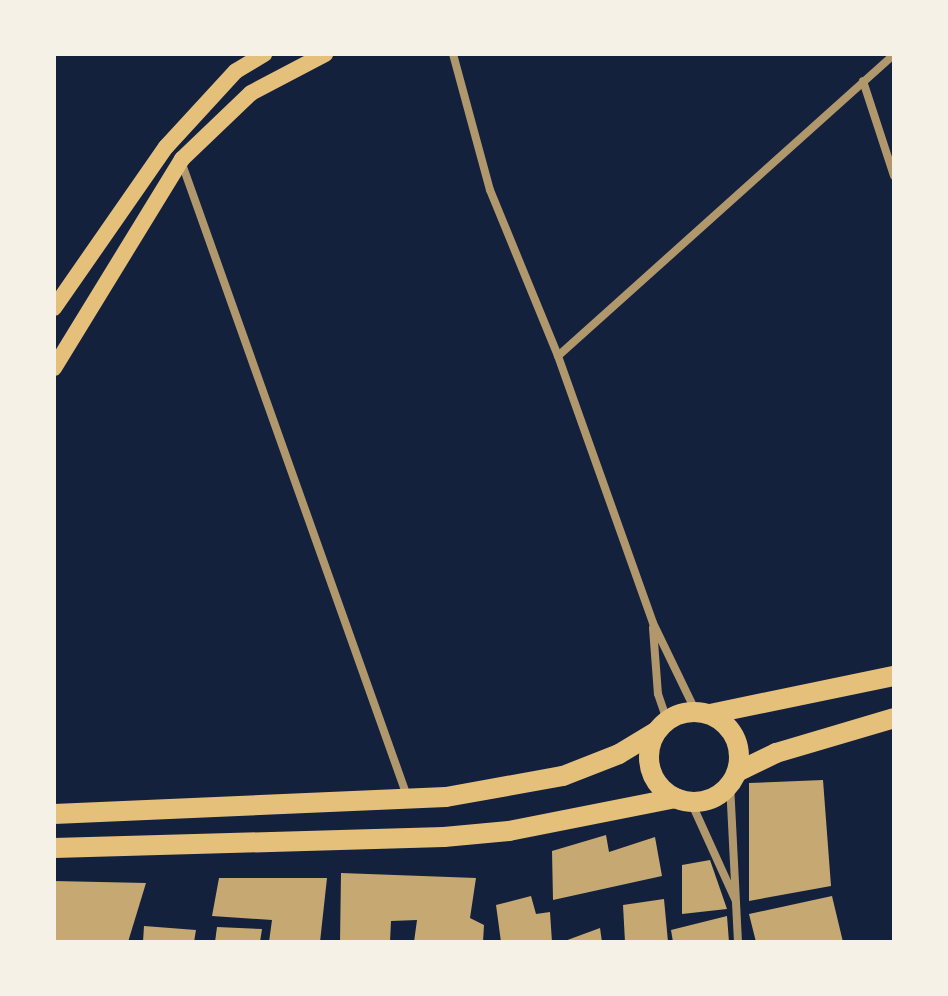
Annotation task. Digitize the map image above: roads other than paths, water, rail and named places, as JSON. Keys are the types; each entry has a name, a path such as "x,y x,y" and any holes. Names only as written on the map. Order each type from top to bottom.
{"main road":[{"path":"54,308 166,147 236,71 264,54"},
{"path":"54,368 181,160 251,93 325,54"},
{"path":"54,814 446,797 563,776 619,754 662,726 703,713 894,676"},
{"path":"703,713 732,731 740,758 733,778"},
{"path":"54,848 444,837 509,831 683,800 706,800 733,778 776,753 894,718"},
{"path":"662,726 650,746 653,777 683,800"}],"street":[{"path":"453,54 490,190 558,356 653,623 703,713"},
{"path":"558,356 894,54"},
{"path":"863,81 894,176"},
{"path":"181,160 407,798"},
{"path":"653,623 662,726"},
{"path":"733,778 738,942"},
{"path":"683,800 737,904"}]}
